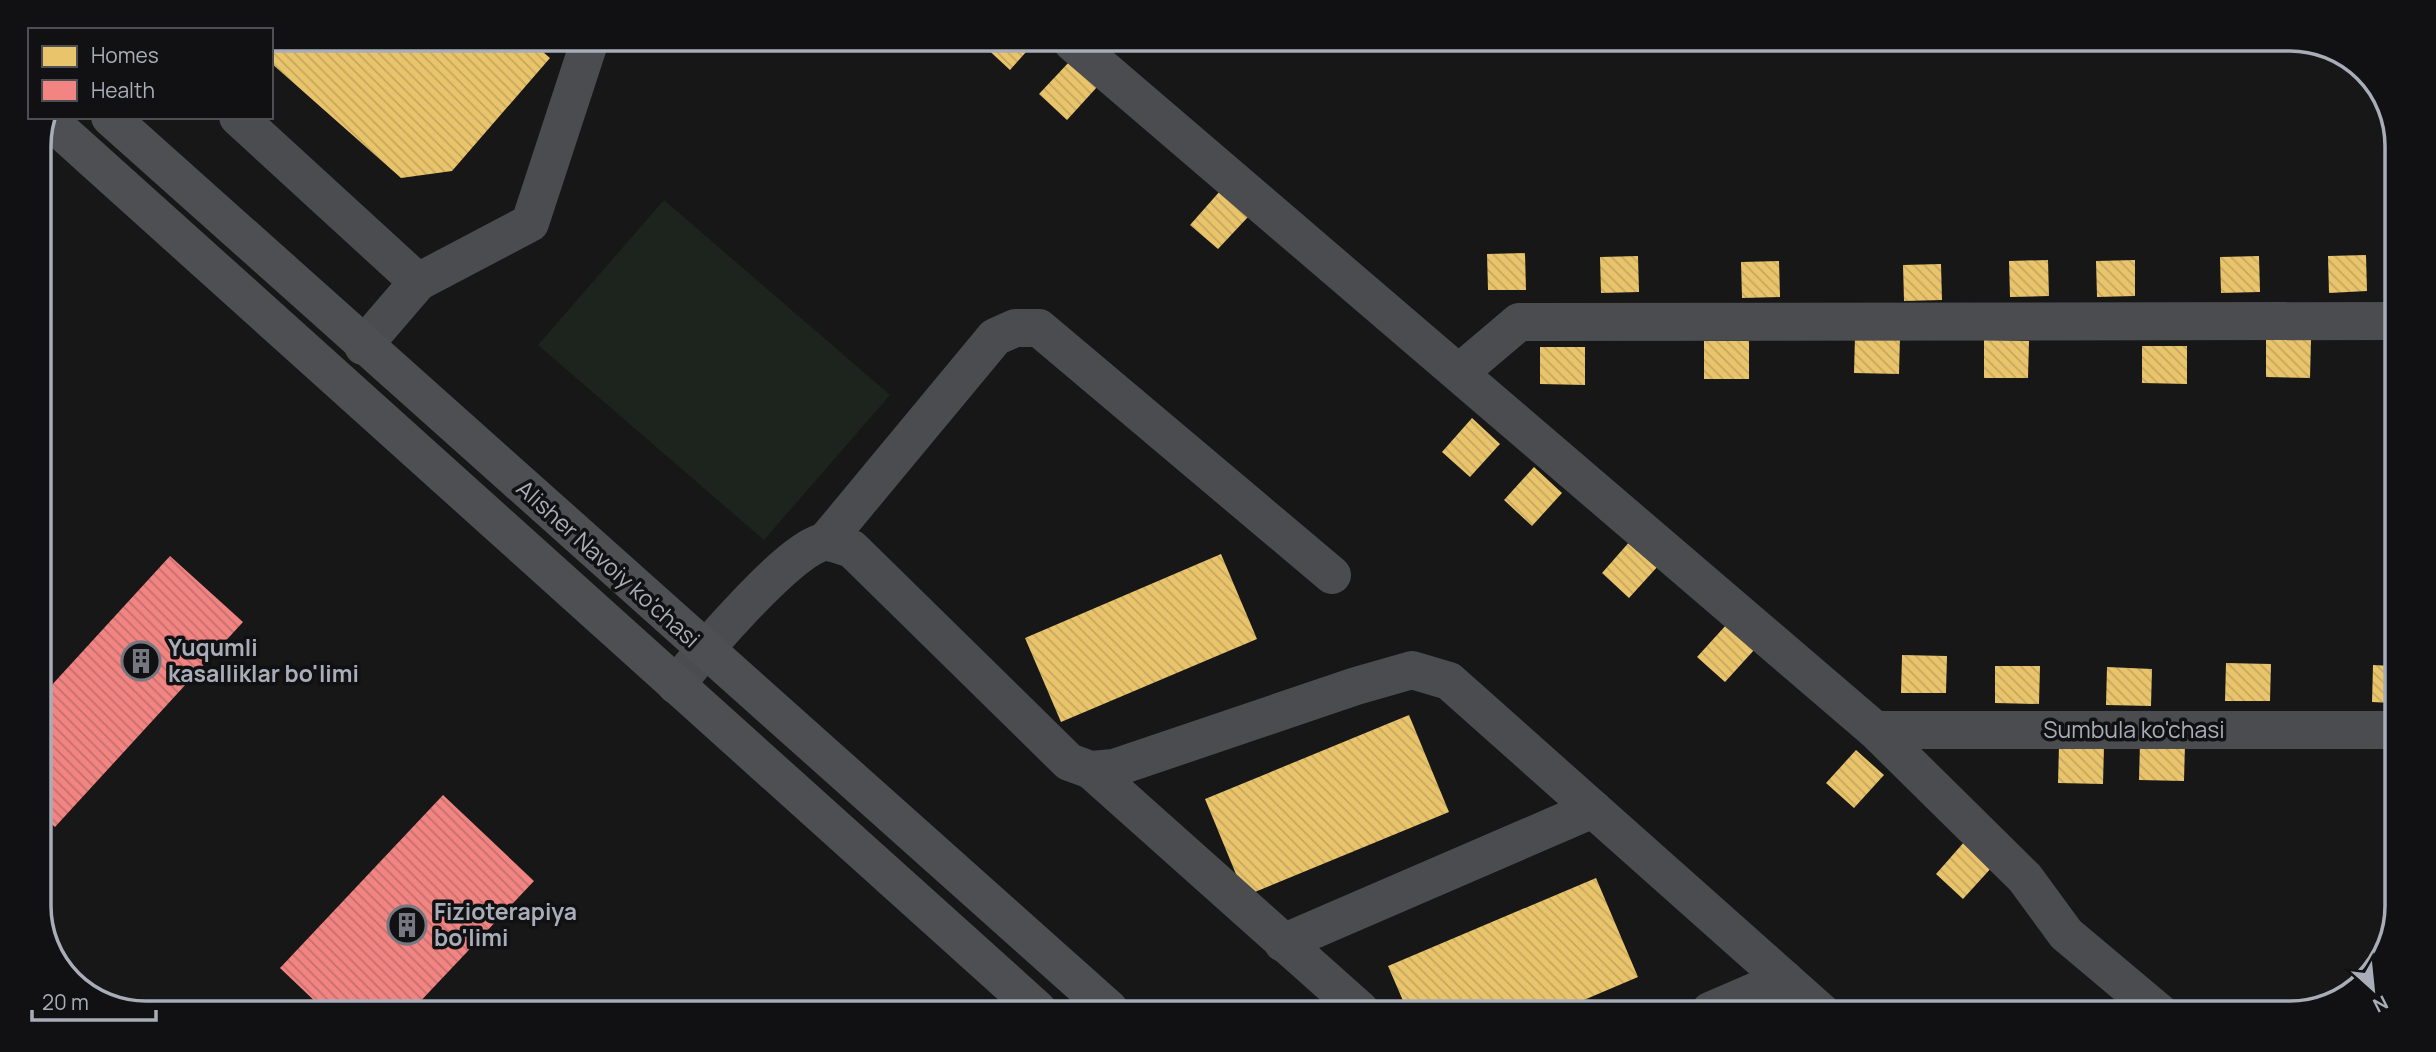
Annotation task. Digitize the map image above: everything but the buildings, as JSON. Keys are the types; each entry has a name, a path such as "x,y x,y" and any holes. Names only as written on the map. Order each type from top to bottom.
{"main road":[{"name":"Alisher Navoiy ko'chasi","path":"112,119 363,346 1100,1001"},
{"name":"Alisher Navoiy ko'chasi","path":"54,124 1028,1001"}],"street":[{"path":"363,346 418,282 530,223 586,51"},
{"path":"1083,51 1875,730 2025,877 2066,934 2146,1001"},
{"path":"240,119 418,282"},
{"path":"1460,372 1519,322 2385,321"},
{"path":"676,685 704,650 799,553 825,542 995,337 1015,328 1039,328 1332,575"},
{"path":"825,542 852,549 1069,762 1091,770 1350,1001"},
{"path":"1091,770 1114,768 1356,686 1412,670 1450,681 1809,1001"},
{"name":"Sumbula ko'chasi","path":"1875,730 2385,730"},
{"path":"1283,943 1593,809"},
{"path":"1733,1001 1784,979"}],"shaded area":[{"path":"664,200 890,395 764,540 538,345"}],"place":[{"name":"Yuqumli kasalliklar bo'limi","path":"141,661"},
{"name":"Fizioterapiya bo'limi","path":"407,925"}]}
